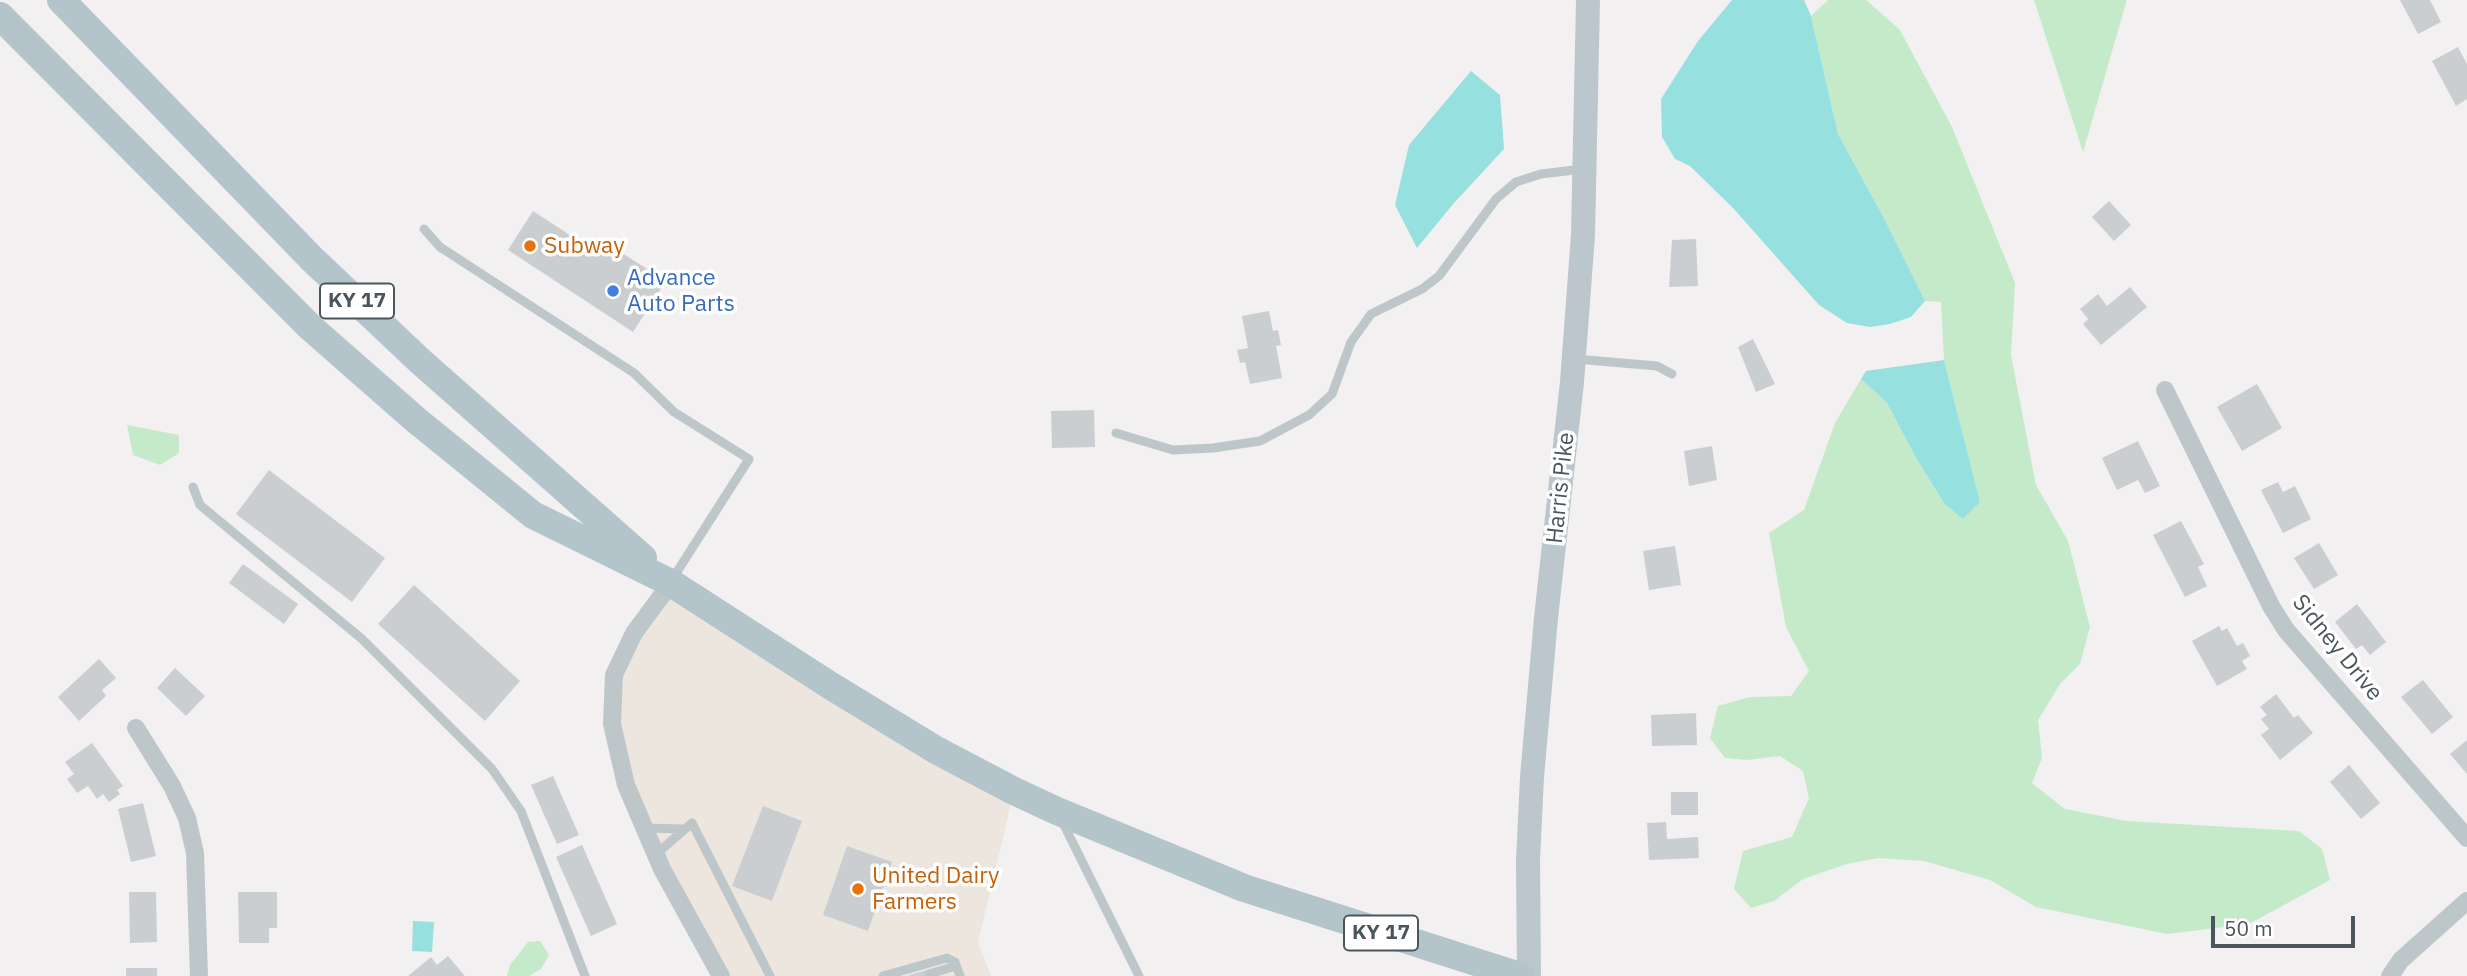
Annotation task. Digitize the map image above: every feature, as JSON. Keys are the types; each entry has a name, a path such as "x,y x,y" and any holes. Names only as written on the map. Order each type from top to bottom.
{"main road":[{"name":"KY 17","path":"61,0 312,259 420,360 671,583"},
{"name":"Harris Pike","path":"1529,976 1528,860 1532,777 1574,359 1583,235 1588,0"},
{"name":"KY 17","path":"0,16 310,327 416,420 533,515 671,583 936,750 1057,811 1244,888 1520,976"}],"street":[{"name":"Sidney Drive","path":"2165,390 2271,607 2286,630 2467,838"},
{"path":"671,583 634,633 614,675 612,724 626,785 655,855 721,976"},
{"path":"136,728 172,786 187,818 195,853 199,976"},
{"path":"2390,976 2401,960 2467,901"}],"lane":[{"path":"1116,433 1173,450 1213,447 1260,441 1309,415 1332,394 1351,342 1371,314 1422,289 1439,276 1496,199 1517,182 1541,174 1584,169"},
{"path":"424,229 440,247 634,373 674,412 749,459 671,583"},
{"path":"1574,359 1634,362 1657,366 1672,374"},
{"path":"193,488 200,505 362,639 492,769 521,811 585,976"},
{"path":"1057,811 1139,976"},
{"path":"655,855 692,823 770,976"},
{"path":"644,828 682,829"},
{"path":"883,976 947,958 955,962 958,971 929,974"}],"shaded area":[{"path":"671,583 1014,791 978,942 991,976 721,976 626,785 614,675"}],"green space":[{"path":"1828,0 1866,0 1900,30 1952,127 2015,283 2011,355 2036,485 2068,541 2090,627 2080,664 2060,684 2038,720 2042,758 2032,783 2065,809 2126,821 2299,831 2322,849 2330,880 2249,924 2167,934 2036,907 1990,880 1924,861 1878,858 1847,864 1803,879 1774,901 1751,908 1734,889 1743,851 1792,837 1809,798 1803,771 1780,756 1747,760 1725,758 1710,738 1718,706 1750,697 1791,696 1809,671 1786,627 1769,533 1804,510 1835,423 1861,379 1887,403 1944,503 1980,502 1944,360 1941,302 1925,301 1838,134 1811,16"},
{"path":"2034,0 2126,0 2126,3 2083,152"},
{"path":"127,425 179,435 179,453 160,465 133,455"},
{"path":"540,941 549,955 541,969 529,976 507,976 510,965 528,942"}],"water":[{"path":"1732,0 1804,0 1811,16 1838,134 1925,301 1911,317 1870,327 1847,323 1819,305 1733,208 1690,166 1675,159 1662,137 1661,99 1698,41"},
{"path":"1471,71 1500,95 1504,149 1417,248 1395,205 1409,145"},
{"path":"1944,360 1980,502 1963,519 1944,503 1887,403 1861,379 1866,371"},
{"path":"413,921 434,922 432,952 412,951"}],"building":[{"path":"2400,0 2430,0 2441,22 2418,34"},
{"path":"2458,47 2467,64 2467,99 2456,106 2432,61"},
{"path":"2109,201 2131,225 2114,241 2092,217"},
{"path":"533,211 593,250 600,239 666,281 633,332 508,250"},
{"path":"1696,239 1698,286 1669,287 1672,240"},
{"path":"2130,287 2147,307 2101,345 2083,324 2088,319 2080,309 2098,294 2107,306"},
{"path":"1269,311 1273,331 1278,330 1281,345 1276,346 1282,378 1250,384 1245,362 1240,363 1237,350 1248,348 1242,316"},
{"path":"1753,339 1775,384 1756,392 1738,347"},
{"path":"2257,384 2282,428 2242,451 2217,407"},
{"path":"1094,410 1095,447 1052,448 1051,411"},
{"path":"2138,441 2160,486 2145,493 2138,480 2117,490 2102,458"},
{"path":"1712,446 1717,480 1689,486 1684,451"},
{"path":"269,470 385,558 352,602 236,514"},
{"path":"2278,482 2283,492 2295,486 2311,519 2283,533 2261,490"},
{"path":"2181,521 2204,564 2198,567 2207,586 2185,597 2153,535"},
{"path":"2319,543 2338,575 2314,589 2294,558"},
{"path":"1675,546 1681,585 1649,590 1643,551"},
{"path":"243,564 298,604 284,624 229,583"},
{"path":"414,585 520,681 485,721 378,624"},
{"path":"2357,604 2386,642 2370,655 2362,645 2356,649 2335,622"},
{"path":"2219,626 2222,631 2227,628 2237,646 2243,643 2250,656 2242,661 2247,669 2217,686 2192,641"},
{"path":"99,659 116,678 102,690 106,696 79,721 58,697"},
{"path":"175,668 205,696 186,716 157,688"},
{"path":"2423,680 2453,717 2432,734 2401,697"},
{"path":"2276,694 2294,718 2298,715 2313,733 2280,760 2261,735 2269,729 2261,719 2267,715 2260,707"},
{"path":"1696,713 1697,745 1652,746 1651,715"},
{"path":"2467,740 2467,774 2450,754"},
{"path":"92,743 123,786 117,790 120,794 109,802 103,794 97,799 88,786 77,793 67,779 74,774 65,762"},
{"path":"2349,765 2380,803 2361,819 2330,782"},
{"path":"553,776 579,835 557,844 531,785"},
{"path":"1671,792 1698,792 1698,815 1671,815"},
{"path":"143,803 156,856 131,862 118,809"},
{"path":"763,806 802,821 772,901 732,886"},
{"path":"1666,822 1667,839 1698,837 1699,858 1649,860 1647,823"},
{"path":"582,845 617,924 591,936 556,857"},
{"name":"United Dairy Farmers","path":"847,846 892,862 868,931 823,915"},
{"path":"129,892 156,892 157,942 130,943"},
{"path":"238,892 277,892 277,928 269,928 269,943 239,943"},
{"path":"448,956 465,976 408,976 431,957 437,965"},
{"path":"126,968 157,968 157,976 126,976"},
{"path":"928,970 930,976 909,975"}],"place":[{"name":"Subway","path":"530,246"},
{"name":"Advance Auto Parts","path":"613,291"},
{"name":"United Dairy Farmers","path":"858,889"}]}
